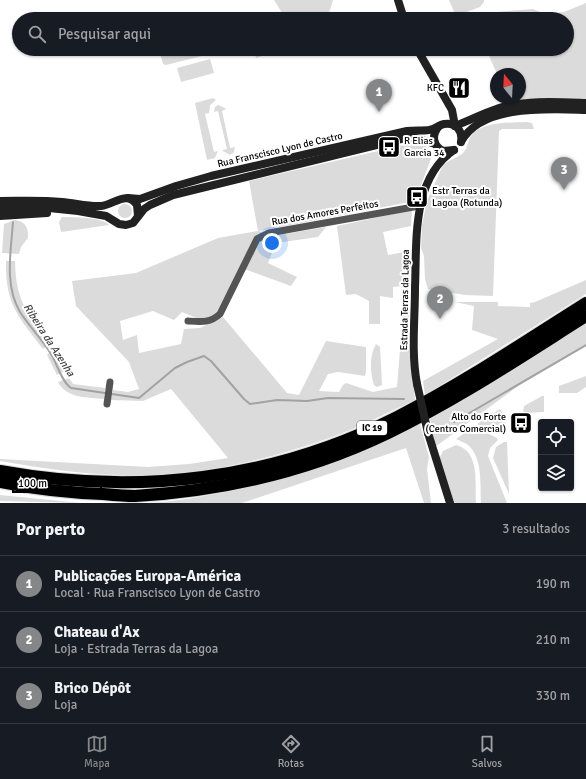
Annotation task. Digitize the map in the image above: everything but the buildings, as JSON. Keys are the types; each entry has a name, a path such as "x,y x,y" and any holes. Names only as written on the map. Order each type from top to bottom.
{"highway":[{"name":"IC 19","path":"0,471 67,481 154,483 199,478 260,467 288,460 338,443 396,417 454,385 586,303"},
{"name":"IC 19","path":"0,482 66,492 134,496 193,490 262,478 305,466 358,446 412,421 586,316"},
{"path":"0,491 72,497 134,496"}],"street":[{"path":"398,0 402,12"},
{"path":"421,56 453,112 464,120 473,119"},
{"name":"Rua Franscisco Lyon de Castro","path":"128,198 140,199 176,186 211,176 407,131 427,130 449,125 473,119 488,112 513,105 586,103"},
{"path":"453,112 449,125 434,136 435,145 443,151 454,150 467,132 476,125 498,116 528,110 586,110"},
{"path":"449,125 460,132 461,142"},
{"name":"Rua Franscisco Lyon de Castro","path":"138,216 144,209 161,200 212,184 410,137 422,139 435,145"},
{"name":"Estrada Terras da Lagoa","path":"435,145 438,155 436,167 420,206 415,238 413,337 417,384 428,433 450,503"},
{"name":"Estrada Terras da Lagoa","path":"436,167 445,156 454,150"},
{"path":"0,201 50,201 96,206 128,198 137,205 138,216 133,223 126,225 106,216 78,211 49,208 0,208"},
{"path":"115,221 112,210 118,200"},
{"name":"Rua dos Amores Perfeitos","path":"188,321 206,322 213,320 220,314 257,239 264,234 420,206"},
{"path":"0,216 78,211"},
{"path":"107,404 110,384"}],"shaded area":[{"path":"274,0 333,0 329,12 282,12"},
{"path":"449,0 484,0 480,7 467,12 454,12"},
{"path":"586,3 586,99 526,100 526,68 494,68 489,56 574,56 574,12 564,12"},
{"path":"533,9 540,12 496,12"},
{"path":"161,56 202,56 166,65 163,64"},
{"path":"210,59 214,73 181,82 177,68"},
{"path":"213,98 216,100 210,105 209,113 205,114 214,152 218,151 215,158 207,160 195,103"},
{"path":"218,105 226,109 222,111 230,148 235,147 234,152 230,155 222,150 227,149 218,111 214,112 215,107"},
{"path":"527,122 532,123 534,129 502,129 499,131 493,296 465,295 428,289 425,279 424,256 421,248 422,225 427,201 442,167 463,153 471,136 476,131 489,125"},
{"path":"404,145 426,146 432,156 415,201 259,231 267,237 326,227 318,237 276,243 268,263 297,277 291,286 247,270 238,272 215,316 201,320 182,312 174,320 153,311 120,321 123,340 137,335 139,353 181,344 184,329 200,328 223,317 287,393 299,395 326,341 366,347 366,372 365,376 338,372 328,374 319,391 339,392 346,383 373,392 397,387 402,325 404,316 408,311 409,349 415,400 353,429 307,446 255,460 202,471 175,474 121,475 60,470 0,461 0,459 148,467 189,464 228,458 171,389 143,401 111,400 113,390 128,392 139,389 129,362 76,306 72,281 136,273 218,238 258,231 249,181"},
{"path":"125,204 130,206 132,211 130,216 125,218 120,216 118,211 120,206"},
{"path":"412,210 411,226 383,232 388,255 410,251 410,285 393,287 393,298 380,296 380,324 369,324 369,301 356,294 346,295 337,226"},
{"path":"62,217 79,217 100,220 109,225 61,232 59,222"},
{"path":"15,220 24,223 28,231 28,238 21,247 19,254 2,253 4,224"},
{"path":"6,261 15,261 20,296 29,314 50,342 43,349 15,309 8,288"},
{"path":"586,280 586,294 425,395 423,381 498,339 472,330 474,306 455,302 498,302 498,306 530,307 530,303"},
{"path":"586,324 586,346 521,384 435,447 430,418 450,408"},
{"path":"376,344 380,347 382,385 377,387 374,385 371,369 372,354"},
{"path":"54,348 67,370 57,375 47,355"},
{"path":"586,376 586,387 577,393 559,393 559,386"},
{"path":"69,378 73,384 105,388 104,399 78,396 67,392 58,382"},
{"path":"544,396 544,412 523,413 524,406"},
{"path":"500,409 505,417 506,434 495,434 477,424"},
{"path":"420,424 429,457 427,469 431,503 424,503 406,448 242,503 145,503 201,496 283,479 353,455"},
{"path":"472,428 479,429 497,438 498,440 490,448 488,456 507,503 481,503 480,472 476,457 473,450 468,445 456,439"},
{"path":"504,442 507,442 509,494 493,458 496,447"},
{"path":"456,445 464,448 473,461 476,477 476,503 453,503 439,459 443,451"},
{"path":"0,495 81,503 0,501"}],"waterway":[{"name":"Ribeira da Azenha","path":"13,222 10,256 10,279 15,302 20,312 47,348 64,381 71,388 139,398 175,368 204,356 211,361 250,404 277,400 307,401 328,398 404,399"},
{"path":"454,422 586,345"}],"place":[{"name":"KFC","path":"459,88"},
{"name":"Publicações Europa-América","path":"379,112"},
{"name":"R Elias Garcia 34","path":"389,147"},
{"name":"Brico Dépôt","path":"564,190"},
{"name":"Estr Terras da Lagoa (Rotunda)","path":"417,197"},
{"name":"Chateau d'Ax","path":"440,319"},
{"name":"Alto do Forte (Centro Comercial)","path":"521,423"}]}
